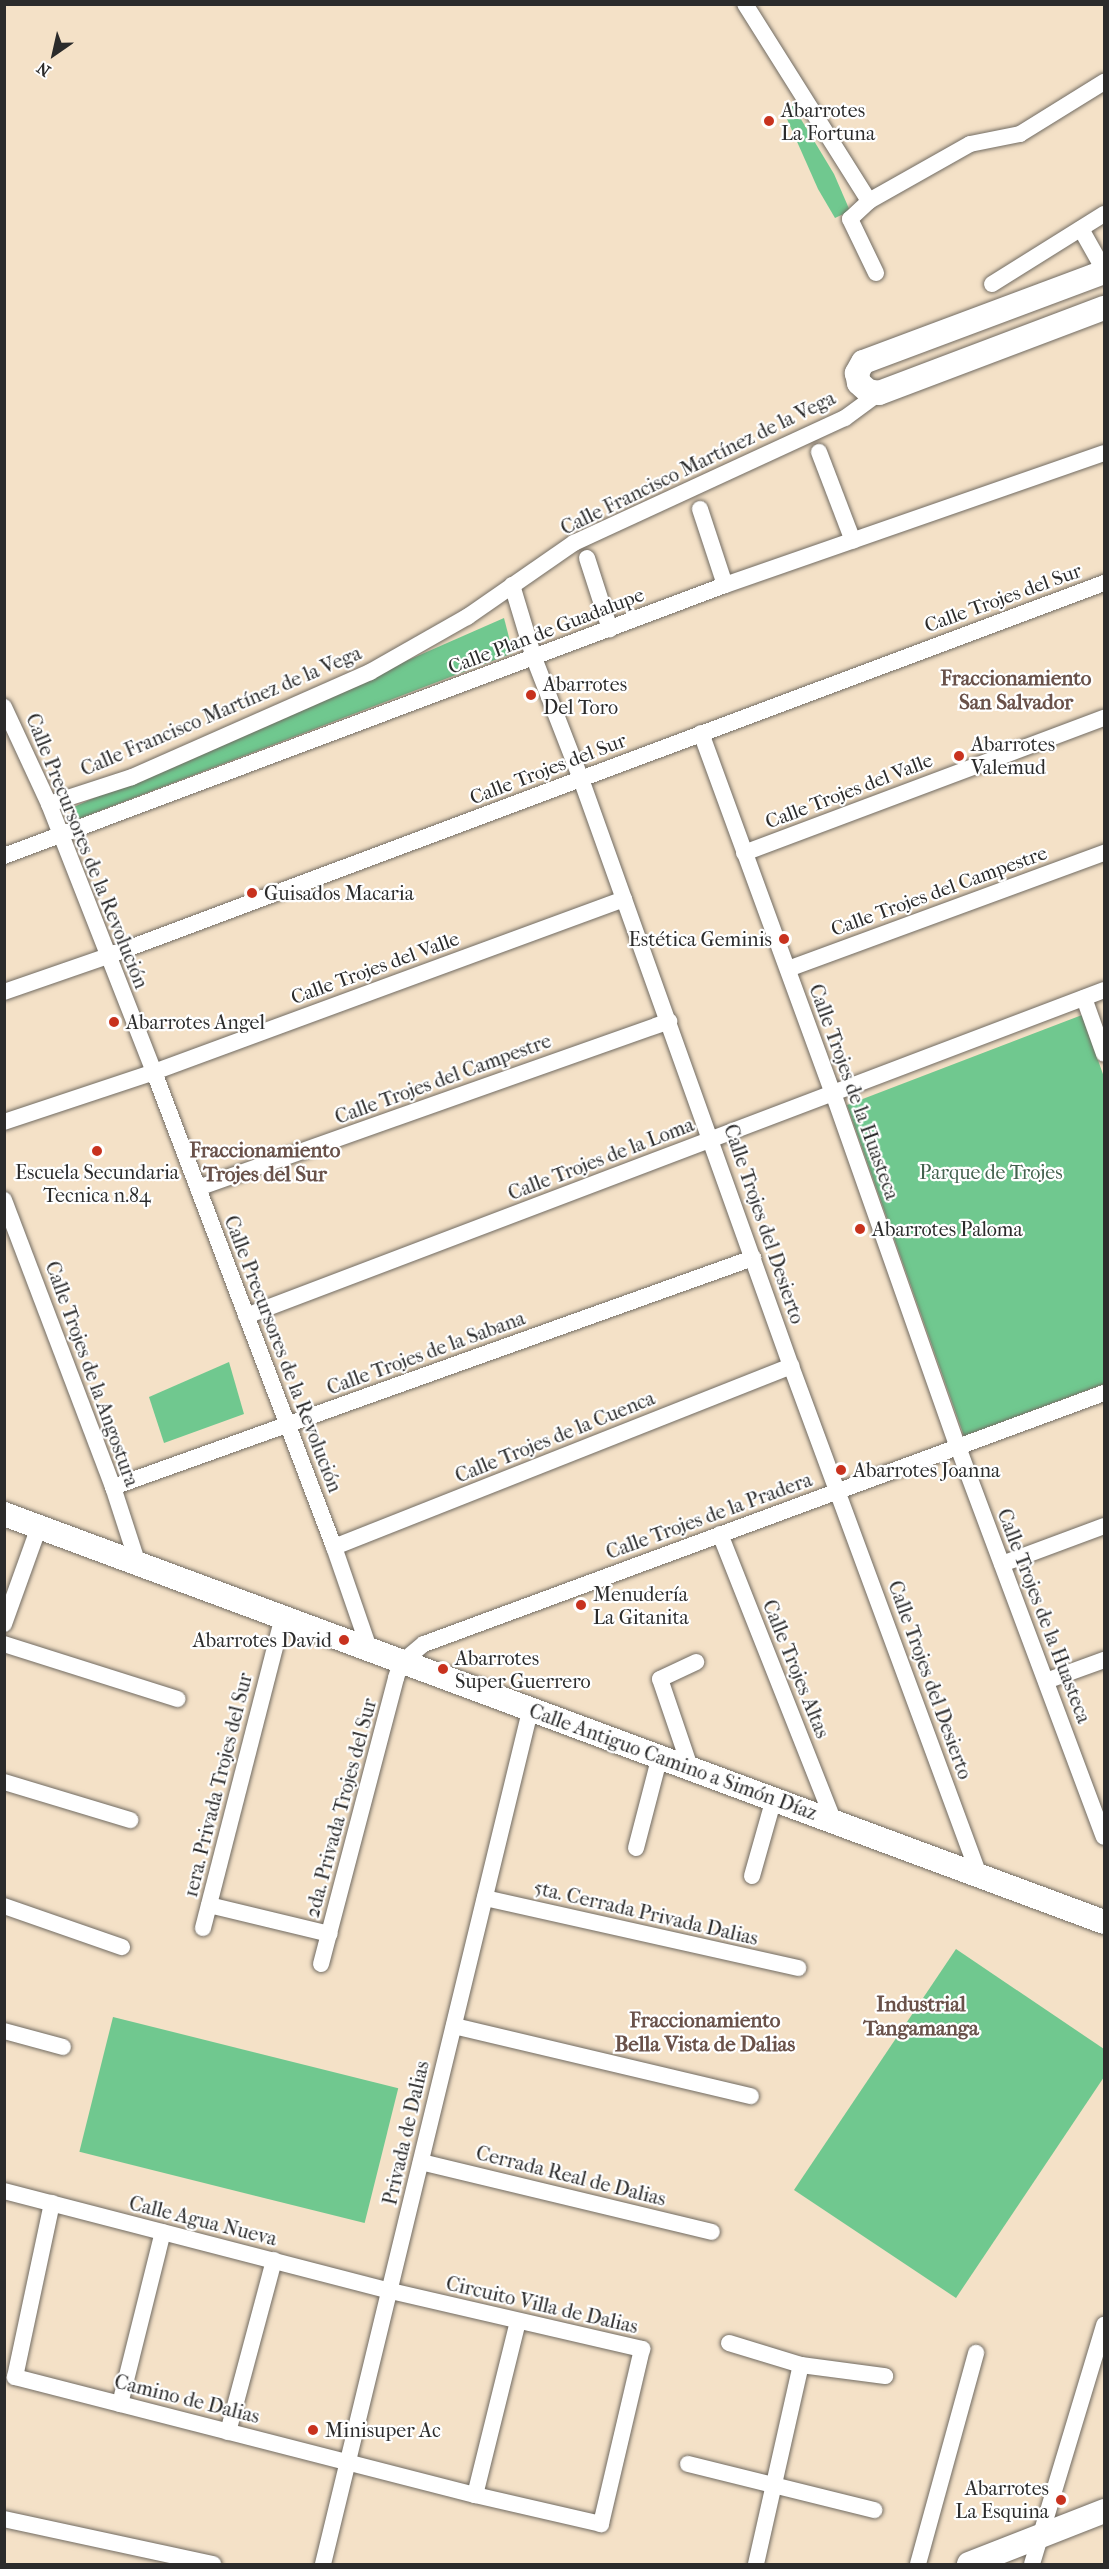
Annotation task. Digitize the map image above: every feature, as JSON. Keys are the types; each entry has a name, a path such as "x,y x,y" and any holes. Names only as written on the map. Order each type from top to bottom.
{"main road":[{"path":"1104,271 863,362 857,373 859,383 868,391 879,393 1104,308"},
{"name":"Calle Antiguo Camino a Simón Díaz","path":"4,1515 1104,1922"},
{"path":"969,2565 1104,2511"}],"street":[{"path":"745,4 868,201"},
{"path":"876,273 850,219 868,201 970,144 1020,134 1104,82"},
{"path":"992,284 1104,214"},
{"path":"1081,229 1104,271"},
{"name":"Calle Francisco Martínez de la Vega","path":"50,804 132,777 370,672 467,617 574,543 845,418 879,393"},
{"path":"819,452 853,541"},
{"name":"Calle Plan de Guadalupe","path":"4,856 726,585 1104,453"},
{"path":"700,509 726,585"},
{"path":"587,558 610,629"},
{"name":"Calle Trojes del Sur","path":"4,992 108,956 1104,583"},
{"name":"Calle Trojes del Desierto","path":"512,585 534,658 581,779 712,1139 791,1366 980,1875"},
{"name":"Calle Precursores de la Revolución","path":"4,706 50,804 154,1072 370,1651"},
{"name":"Calle Trojes del Valle","path":"744,853 1104,718"},
{"name":"Calle Trojes de la Huasteca","path":"701,733 833,1093 958,1447 1046,1681 1099,1804 1104,1837"},
{"name":"Calle Trojes del Campestre","path":"788,969 1104,853"},
{"name":"Calle Trojes del Valle","path":"4,1122 154,1072 624,899"},
{"name":"Calle Trojes de la Loma","path":"246,1316 1104,990"},
{"path":"1084,998 1104,1053"},
{"name":"Calle Trojes del Campestre","path":"198,1188 669,1021"},
{"name":"Calle Trojes de la Angostura","path":"4,1200 113,1487 138,1564"},
{"name":"Calle Trojes de la Sabana","path":"113,1487 753,1258"},
{"name":"Calle Trojes de la Cuenca","path":"333,1547 791,1366"},
{"name":"Calle Trojes de la Pradera","path":"401,1663 424,1644 1104,1393"},
{"path":"1002,1564 1104,1526"},
{"path":"4,1624 39,1527"},
{"name":"Calle Trojes Altas","path":"720,1534 833,1820"},
{"name":"1era. Privada Trojes del Sur","path":"203,1928 283,1617"},
{"path":"4,1644 177,1699"},
{"path":"1046,1681 1104,1660"},
{"path":"690,1767 660,1679 696,1662"},
{"name":"2da. Privada Trojes del Sur","path":"321,1964 401,1663"},
{"name":"Privada de Dalias","path":"323,2565 530,1711"},
{"path":"636,1848 660,1756"},
{"path":"4,1782 130,1820"},
{"path":"752,1876 774,1798"},
{"name":"5ta. Cerrada Privada Dalias","path":"485,1898 798,1968"},
{"path":"209,1905 330,1935"},
{"path":"4,1906 122,1947"},
{"path":"454,2026 751,2096"},
{"path":"4,2031 63,2047"},
{"name":"Cerrada Real de Dalias","path":"421,2162 712,2232"},
{"name":"Calle Agua Nueva","path":"4,2191 391,2291"},
{"path":"10,2379 52,2203"},
{"path":"120,2404 163,2232"},
{"path":"228,2432 274,2260"},
{"name":"Circuito Villa de Dalias","path":"348,2463 601,2524 642,2349 391,2291"},
{"path":"475,2495 518,2321"},
{"path":"1032,2565 1104,2325"},
{"path":"729,2343 801,2365 885,2376"},
{"path":"918,2565 976,2353"},
{"path":"756,2565 801,2365"},
{"name":"Camino de Dalias","path":"10,2379 120,2404 348,2463"},
{"path":"688,2464 874,2510"},
{"path":"4,2519 213,2565"}],"green space":[{"path":"793,106 834,174 850,211 835,218 818,189 783,110"},
{"path":"504,618 513,653 73,821 69,809"},
{"name":"Parque de Trojes","path":"1082,1015 1104,1077 1104,1384 964,1436 847,1105"},
{"path":"229,1362 244,1414 164,1443 149,1397"},
{"path":"956,1949 1104,2049 1104,2077 956,2298 794,2190"},
{"path":"113,2017 398,2088 365,2223 79,2152"}],"place":[{"name":"Abarrotes La Fortuna","path":"769,121"},
{"name":"Abarrotes Del Toro","path":"531,695"},
{"name":"Abarrotes Valemud","path":"959,756"},
{"name":"Guisados Macaria","path":"252,893"},
{"name":"Estética Geminis","path":"784,939"},
{"name":"Abarrotes Angel","path":"114,1022"},
{"name":"Escuela Secundaria Tecnica n.84","path":"97,1151"},
{"name":"Abarrotes Paloma","path":"860,1229"},
{"name":"Abarrotes Joanna","path":"841,1470"},
{"name":"Menudería La Gitanita","path":"581,1605"},
{"name":"Abarrotes David","path":"344,1640"},
{"name":"Abarrotes Super Guerrero","path":"443,1669"},
{"name":"Minisuper Ac","path":"313,2430"},
{"name":"Abarrotes La Esquina","path":"1061,2500"}],"district":[{"name":"Fraccionamiento San Salvador","path":"1016,690"},
{"name":"Fraccionamiento Trojes del Sur","path":"265,1162"},
{"name":"Industrial Tangamanga","path":"921,2016"},
{"name":"Fraccionamiento Bella Vista de Dalias","path":"705,2032"}]}
